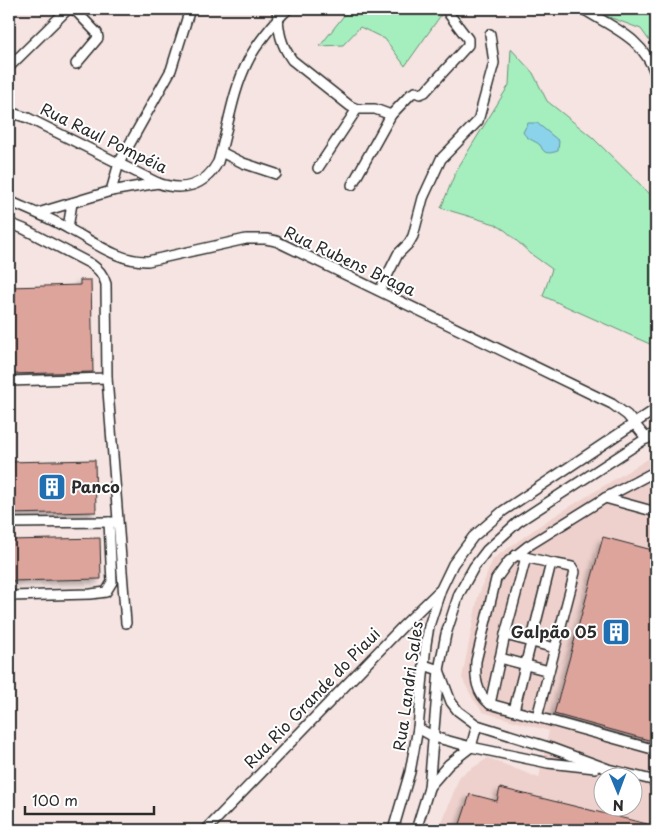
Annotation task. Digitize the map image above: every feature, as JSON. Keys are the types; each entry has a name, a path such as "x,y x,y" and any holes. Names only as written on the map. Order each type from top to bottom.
{"street":[{"path":"9,67 68,9"},
{"path":"74,9 97,33 98,38 76,64"},
{"path":"111,191 119,163 171,70 190,9"},
{"path":"277,9 280,37 286,52 292,60 344,102 357,109 375,109 391,115"},
{"name":"Rua Raul Pompéia","path":"9,112 28,118 158,184 172,188 181,188 197,183 214,170 221,152 240,79 248,59 278,19 288,9"},
{"path":"352,185 391,115 411,94 426,92 468,44 468,39 449,14 453,9"},
{"path":"583,9 626,34 648,58 656,76"},
{"path":"380,290 398,254 413,236 423,198 442,159 478,121 494,63 490,34"},
{"path":"318,168 357,109"},
{"path":"221,152 242,163 276,174"},
{"path":"38,213 111,191 158,184"},
{"name":"Rua Rubens Braga","path":"9,201 38,213 121,257 139,261 148,261 246,240 266,239 294,248 612,404 627,415 646,438"},
{"path":"68,228 72,203"},
{"path":"9,223 92,264 104,276 106,284 107,378 113,522 112,582 106,592 9,596"},
{"path":"9,380 107,378"},
{"name":"Rua Landri Sales","path":"393,830 410,772 418,728 429,626 441,589 462,549 488,523 519,499 656,409"},
{"name":"Rua Landri Sales","path":"416,830 429,788 439,670 448,626 460,594 474,567 487,550 518,522 656,432"},
{"path":"656,471 605,498 506,565 496,579 475,671 478,690 483,699 490,704 656,750"},
{"path":"646,476 656,479"},
{"path":"605,498 656,512"},
{"path":"9,523 113,522"},
{"path":"113,522 126,623"},
{"path":"521,556 572,567 575,572 537,716"},
{"path":"490,704 521,556"},
{"path":"514,710 551,563"},
{"name":"Rua Rio Grande do Piaui","path":"206,830 441,589"},
{"path":"505,635 555,648"},
{"path":"500,658 549,670"},
{"path":"424,665 439,670 451,702 458,711 477,725 552,748 600,766"},
{"path":"429,788 449,764 471,747 477,725"},
{"path":"418,728 434,737 471,747 548,763 592,767"},
{"path":"642,778 656,781"}],"shaded area":[{"path":"656,454 656,830 439,830 460,776 488,758 539,778 549,731 483,712 473,699 462,678 478,597 493,559 545,522"}],"green space":[{"path":"349,9 434,9 441,15 405,66 385,39 360,27 343,45 320,46"},
{"path":"588,9 656,9 656,50 641,29"},
{"path":"511,49 533,73 547,101 592,137 656,200 656,342 652,345 543,296 552,269 495,224 441,208 456,171 509,85"}],"water":[{"path":"528,123 537,123 559,141 558,151 545,152 540,145 526,136 523,132"}],"building":[{"path":"80,280 91,280 93,372 9,374 9,287 80,285"},
{"name":"Panco","path":"95,460 96,512 9,514 9,462"},
{"name":"Galpão 05","path":"603,537 656,551 656,742 554,714"},
{"name":"Panco","path":"100,538 101,579 9,581 9,540"},
{"path":"500,788 592,811 592,816 614,816 647,824 645,830 458,830 470,794 497,801"}],"place":[{"name":"Panco","path":"52,487"},
{"name":"Galpão 05","path":"616,632"}]}
